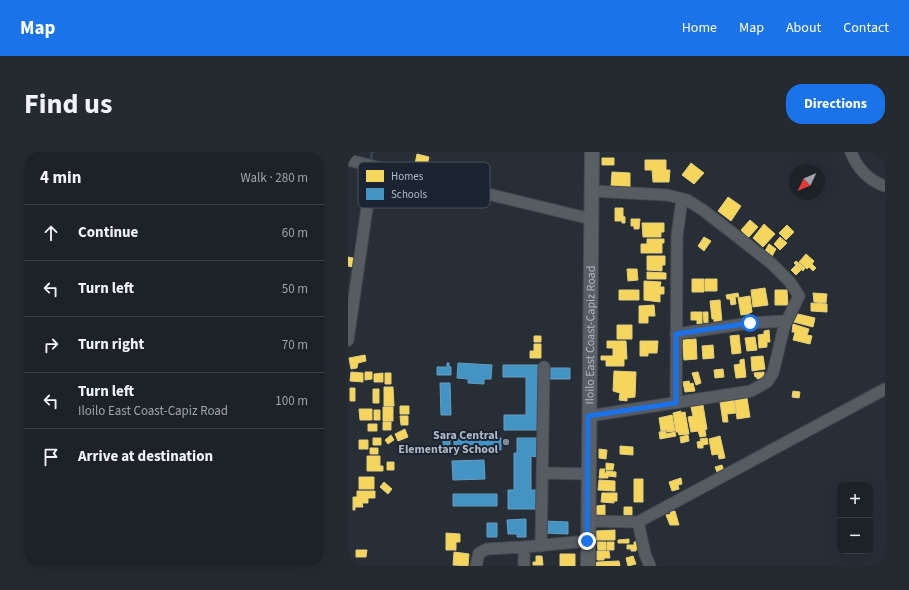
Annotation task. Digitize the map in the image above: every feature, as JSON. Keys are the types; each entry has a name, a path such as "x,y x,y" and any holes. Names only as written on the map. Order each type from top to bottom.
{"main road":[{"name":"Iloilo East Coast-Capiz Road","path":"588,566 588,416 592,152"}],"street":[{"path":"851,152 853,158 865,175 885,186"},
{"path":"348,160 358,162"},
{"path":"588,416 751,391 766,382 773,373 784,327 799,296 790,282 771,263 687,200 667,195 592,191"},
{"path":"490,194 591,219"},
{"path":"676,403 677,236 682,199"},
{"path":"348,340 367,208"},
{"path":"676,334 750,323 787,321"},
{"path":"541,546 544,367"},
{"path":"588,521 638,522 885,389"},
{"path":"542,473 588,474"},
{"path":"638,522 645,554 650,566"},
{"path":"476,566 479,553 487,549 541,546 587,541"},
{"path":"524,547 524,566"}],"building: Homes":[{"path":"417,154 429,157 428,162 415,162"},
{"path":"602,158 614,158 614,165 602,165"},
{"path":"645,160 666,160 666,170 670,170 669,182 653,182 652,170 645,170"},
{"path":"691,163 704,173 694,184 682,175"},
{"path":"612,172 630,173 630,188 611,187"},
{"path":"728,197 741,206 731,221 718,211"},
{"path":"615,208 623,208 625,223 622,223 622,221 615,221"},
{"path":"631,219 640,219 639,229 634,229 634,226 631,226"},
{"path":"750,220 758,227 748,238 741,230"},
{"path":"642,223 664,223 664,232 661,232 661,237 643,237"},
{"path":"764,224 775,234 763,247 753,238"},
{"path":"787,225 794,232 786,240 779,233"},
{"path":"704,237 711,241 704,251 698,246"},
{"path":"780,237 787,243 780,250 774,244"},
{"path":"647,239 664,239 664,243 662,243 662,253 641,253 641,244 647,244"},
{"path":"769,244 776,249 771,258 764,253"},
{"path":"806,254 814,261 812,264 816,268 813,271 809,267 807,269 799,262"},
{"path":"647,256 665,256 665,265 662,265 662,271 647,270"},
{"path":"348,257 358,259 353,267 348,266"},
{"path":"796,261 805,268 803,271 794,263"},
{"path":"796,265 801,270 796,275 791,270"},
{"path":"627,269 637,269 638,280 628,281"},
{"path":"647,272 666,273 666,279 647,279"},
{"path":"692,279 704,279 704,292 692,292"},
{"path":"705,279 717,279 717,291 705,291"},
{"path":"644,281 661,282 660,287 664,287 664,294 660,294 660,302 644,300"},
{"path":"765,288 768,305 753,307 751,290"},
{"path":"619,290 639,290 639,300 619,300"},
{"path":"775,290 787,290 788,305 775,305"},
{"path":"738,293 739,297 735,297 736,304 731,305 730,299 727,299 726,295"},
{"path":"813,293 827,294 826,303 814,302"},
{"path":"750,296 752,312 741,315 738,298"},
{"path":"720,300 722,322 714,323 714,319 712,319 710,301"},
{"path":"811,303 827,304 827,312 811,311"},
{"path":"654,305 655,316 648,316 648,323 639,323 639,306"},
{"path":"691,312 702,312 702,324 697,324 697,320 691,320"},
{"path":"703,312 708,312 708,323 704,323"},
{"path":"798,314 815,318 813,327 794,322"},
{"path":"793,324 809,329 807,335 812,336 810,344 793,340 795,332 792,332"},
{"path":"617,325 632,325 632,339 617,339"},
{"path":"769,330 770,342 767,342 767,347 759,348 758,335 764,334 764,331"},
{"path":"739,335 741,353 732,354 730,336"},
{"path":"534,336 541,336 541,342 534,342"},
{"path":"755,337 757,350 747,351 745,338"},
{"path":"696,339 697,359 684,360 682,340"},
{"path":"607,341 626,341 627,359 624,359 624,366 606,366 606,360 601,360 601,356 613,356 613,348 607,348"},
{"path":"640,341 658,341 657,353 648,353 648,356 640,356"},
{"path":"534,344 541,344 541,358 530,358 530,351 534,351"},
{"path":"713,345 714,358 703,359 702,346"},
{"path":"365,355 366,361 358,363 357,368 351,369 349,358"},
{"path":"763,356 765,369 752,371 751,357"},
{"path":"744,359 746,377 736,378 734,365 740,364 740,360"},
{"path":"723,369 724,377 715,378 714,370"},
{"path":"614,371 636,372 635,397 627,398 627,401 619,400 620,393 613,391"},
{"path":"351,372 363,373 363,382 350,381"},
{"path":"365,372 372,372 372,379 365,380"},
{"path":"698,372 701,383 696,385 692,373"},
{"path":"764,372 764,376 762,378 757,379 757,377 755,377 754,373"},
{"path":"383,373 383,382 374,382 374,374"},
{"path":"385,373 391,373 391,384 385,384"},
{"path":"689,381 690,384 693,383 695,391 685,392 683,382"},
{"path":"384,387 393,387 394,406 384,406"},
{"path":"350,388 355,388 355,401 350,401"},
{"path":"373,389 379,389 379,403 373,403"},
{"path":"793,391 800,392 799,398 792,397"},
{"path":"747,398 750,417 737,419 735,400"},
{"path":"734,400 736,413 727,414 728,422 723,422 720,402"},
{"path":"703,405 707,429 705,430 706,436 700,437 698,431 691,432 688,417 693,416 691,407"},
{"path":"400,406 409,406 409,414 400,414"},
{"path":"383,407 393,407 393,421 383,421"},
{"path":"359,409 372,409 372,420 360,420"},
{"path":"374,410 380,410 380,420 374,420"},
{"path":"681,411 681,413 685,412 689,434 679,435 678,432 676,432 673,413"},
{"path":"672,415 675,431 661,431 659,418"},
{"path":"400,416 408,416 408,425 401,425"},
{"path":"383,422 391,422 391,430 383,430"},
{"path":"368,424 377,424 377,431 368,431"},
{"path":"405,429 408,437 398,441 395,434"},
{"path":"666,431 666,434 675,432 676,436 660,439 659,432"},
{"path":"391,435 394,440 388,444 385,440"},
{"path":"688,435 689,441 681,443 680,437"},
{"path":"720,436 725,458 719,459 718,454 712,455 709,439"},
{"path":"373,438 381,438 381,445 373,445"},
{"path":"707,438 708,444 703,445 703,448 698,448 697,442 701,441 700,439"},
{"path":"359,440 368,440 368,449 359,449"},
{"path":"620,446 633,447 633,455 620,454"},
{"path":"370,448 378,448 378,454 370,454"},
{"path":"599,449 607,450 606,459 599,458"},
{"path":"367,456 380,456 380,466 383,466 383,471 367,471"},
{"path":"387,462 394,462 394,470 387,470"},
{"path":"606,463 614,464 613,470 606,470"},
{"path":"722,465 724,471 717,472 715,467"},
{"path":"600,469 605,469 604,473 606,473 606,471 616,472 616,477 608,476 608,478 599,478"},
{"path":"359,477 374,477 374,489 359,489"},
{"path":"681,478 682,484 678,485 679,489 672,491 669,482"},
{"path":"634,479 643,479 643,502 634,502"},
{"path":"599,480 615,481 615,491 598,490"},
{"path":"384,482 392,489 388,494 380,487"},
{"path":"357,491 375,491 375,498 368,498 368,503 362,503 363,507 355,507 355,510 353,510 353,497 357,497"},
{"path":"602,493 617,493 617,501 614,501 614,503 601,502"},
{"path":"605,505 605,516 596,517 596,506"},
{"path":"624,507 632,507 632,515 624,515"},
{"path":"675,511 679,525 670,525 666,515"},
{"path":"615,530 615,540 596,540 596,531"},
{"path":"446,533 460,534 460,542 456,542 456,550 446,550"},
{"path":"629,539 629,543 618,543 618,540"},
{"path":"639,541 639,549 636,549 636,551 627,549 627,545 634,545 634,542"},
{"path":"597,542 606,542 606,550 598,550"},
{"path":"607,542 614,542 614,550 607,550"},
{"path":"356,550 367,550 366,557 356,557"},
{"path":"597,551 609,551 610,558 597,560"},
{"path":"454,552 469,554 468,566 453,565"},
{"path":"560,554 575,554 575,566 560,566"},
{"path":"536,556 542,556 543,565 533,565 533,562 536,562"},
{"path":"633,556 636,564 628,566 626,558"},
{"path":"619,561 620,566 594,566 594,563 598,562"}],"building: Schools":[{"path":"447,363 449,363 449,366 451,367 451,375 437,375 437,367 447,367"},
{"path":"458,363 492,365 491,379 484,379 484,384 468,383 468,379 457,378"},
{"path":"503,365 540,365 540,430 504,430 504,415 526,415 526,377 503,377"},
{"path":"549,368 570,368 570,379 549,379"},
{"path":"440,383 450,383 451,415 441,415"},
{"path":"443,437 450,437 450,448 443,448"},
{"path":"454,438 501,438 501,450 454,450"},
{"path":"517,438 537,438 538,457 531,456 531,490 538,490 538,509 508,509 508,490 514,490 514,453 517,453"},
{"path":"484,460 485,479 453,480 452,461"},
{"path":"453,494 497,494 497,506 453,506"},
{"path":"526,519 526,537 517,537 517,534 508,534 507,520"},
{"path":"544,521 568,522 568,534 544,533"},
{"path":"487,523 497,523 497,537 487,537"}],"waterway":[{"path":"371,160 372,152"}],"place":[{"name":"Sara Central Elementary School","path":"506,442"}],"route":[{"path":"587,541 588,416 676,403 676,334 750,323"}]}
